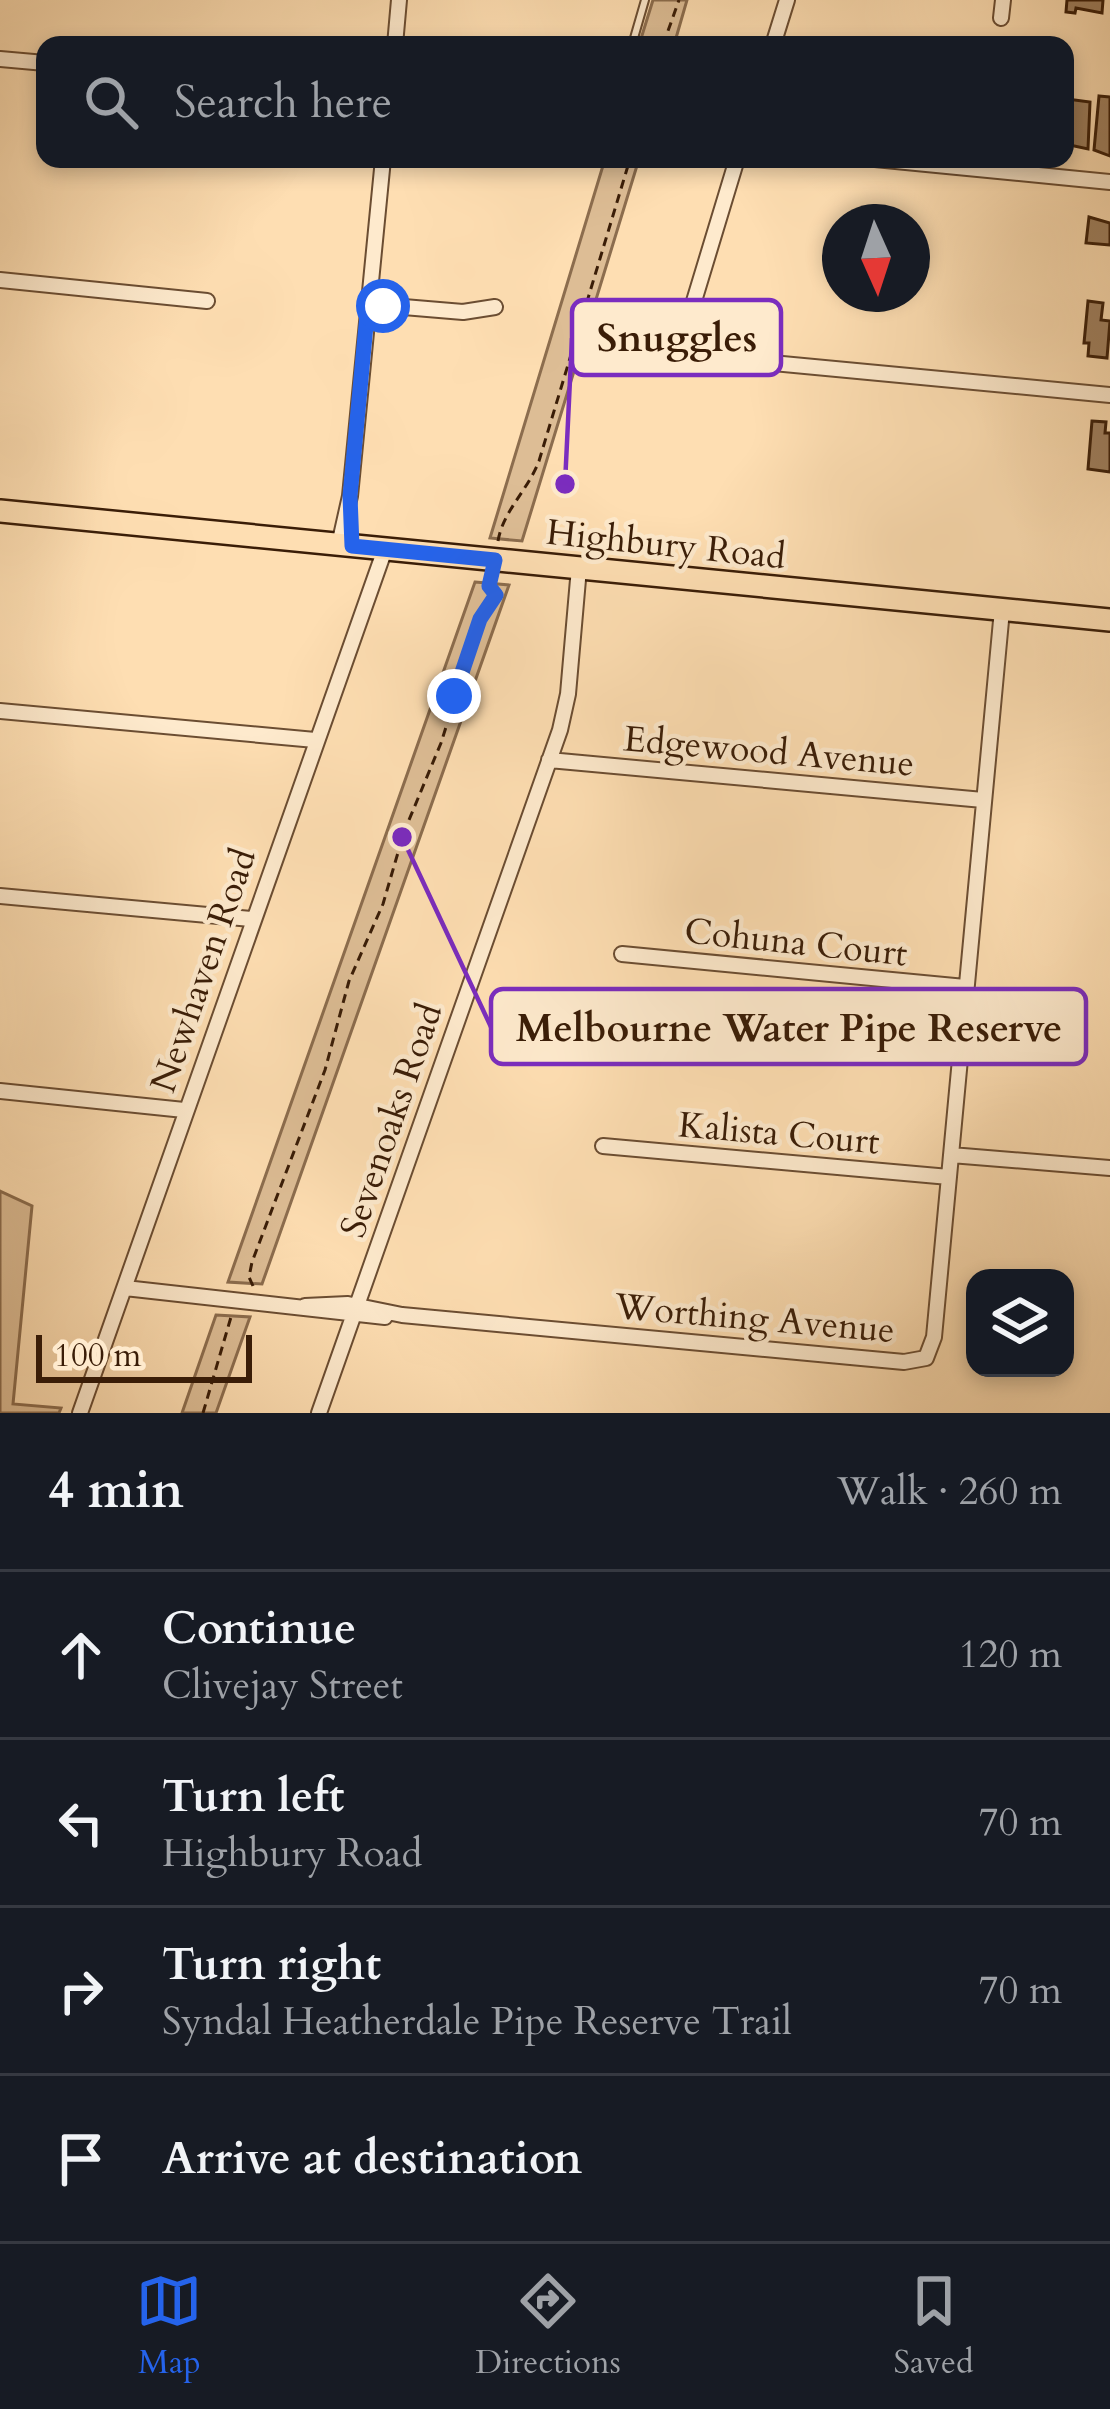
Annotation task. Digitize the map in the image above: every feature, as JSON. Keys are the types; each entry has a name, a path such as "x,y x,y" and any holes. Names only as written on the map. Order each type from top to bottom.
{"main road":[{"name":"Highbury Road","path":"0,511 1110,620"}],"street":[{"path":"396,36 399,0"},
{"path":"776,36 787,0"},
{"path":"1001,18 1003,0"},
{"path":"0,59 36,62"},
{"path":"345,545 382,168"},
{"path":"734,168 678,354 1110,395"},
{"path":"967,168 1110,182"},
{"path":"0,280 207,301"},
{"path":"368,304 463,312 495,307"},
{"name":"Newhaven Road","path":"80,1413 385,549"},
{"name":"Sevenoaks Road","path":"319,1413 549,760 568,694 579,568"},
{"name":"Worthing Avenue","path":"124,1288 904,1362 926,1358 934,1336 1002,610"},
{"path":"0,711 315,740"},
{"name":"Edgewood Avenue","path":"549,760 983,800"},
{"path":"0,896 251,919"},
{"name":"Cohuna Court","path":"622,954 965,987"},
{"path":"0,1091 184,1110"},
{"name":"Kalista Court","path":"603,1146 949,1177"},
{"path":"951,1155 1110,1168"}],"lane":[{"path":"635,36 645,0"}],"path":[{"path":"666,36 679,0"},
{"path":"203,1413 232,1313 245,1314 254,1282 249,1277 252,1262 325,1070 350,981 441,743 480,619 496,595 489,586 505,517 531,482 539,461 626,168"}],"shaded area":[{"path":"653,0 687,0 677,36 642,36"},
{"path":"602,168 636,168 522,541 490,538"},
{"path":"475,582 509,585 262,1284 228,1282"},
{"path":"0,1191 32,1206 13,1404 61,1408 59,1413 0,1413"},
{"path":"216,1315 250,1317 216,1413 182,1413"}],"building":[{"path":"1067,0 1103,0 1102,13 1076,8 1075,13 1066,12"},
{"path":"1099,96 1110,97 1110,156 1094,150"},
{"path":"1074,100 1090,102 1088,149 1074,146"},
{"path":"1089,217 1110,223 1110,245 1086,243"},
{"path":"1088,301 1103,303 1101,320 1110,321 1107,358 1088,356 1089,343 1084,343"},
{"path":"1092,421 1106,422 1105,433 1110,433 1110,472 1088,469"}],"place":[{"name":"Snuggles","path":"565,484"},
{"name":"Melbourne Water Pipe Reserve","path":"402,837"}],"route":[{"path":"383,306 368,304 350,496 352,546 495,560 489,586 496,595 480,619 454,696"}]}
